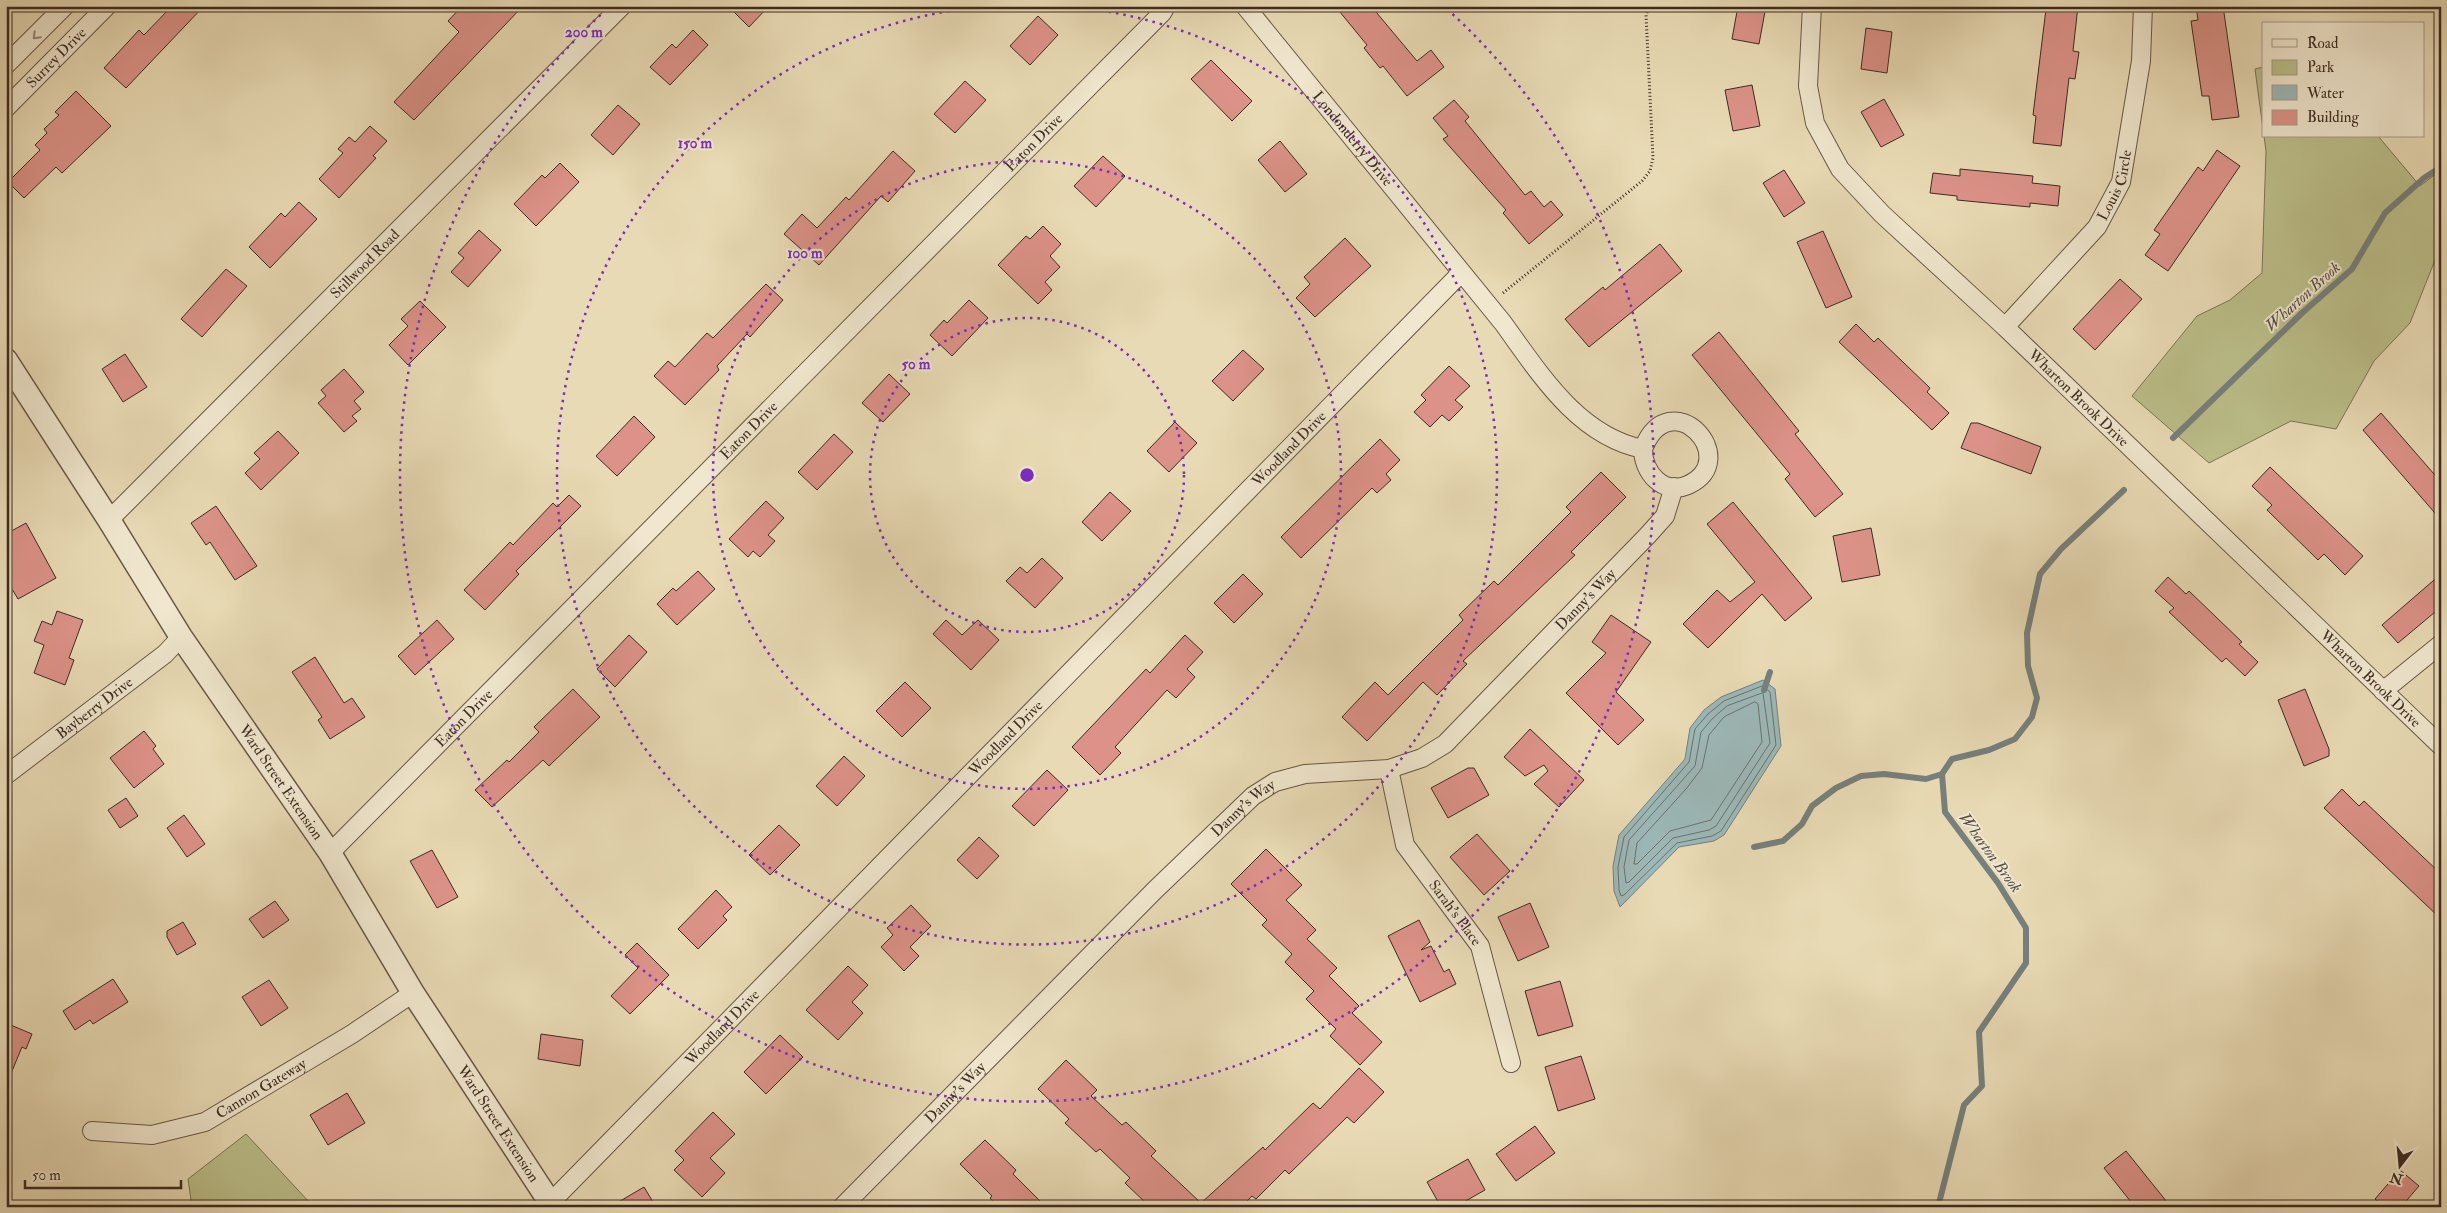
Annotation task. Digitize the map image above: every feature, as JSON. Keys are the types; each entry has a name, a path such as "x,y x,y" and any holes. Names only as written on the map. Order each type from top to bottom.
{"street":[{"name":"Surrey Drive","path":"6,65 65,6"},
{"name":"Surrey Drive","path":"6,108 107,6"},
{"name":"Stillwood Road","path":"109,520 622,6"},
{"name":"Eaton Drive","path":"330,853 1155,20 1166,6"},
{"name":"Londonderry Drive","path":"1245,6 1461,273"},
{"name":"Wharton Brook Drive","path":"1812,6 1808,86 1815,123 1840,169 1882,214 2005,327 2441,746"},
{"name":"Louis Circle","path":"2005,327 2097,227 2121,182 2141,61 2143,6"},
{"path":"1461,273 1531,362 1584,422 1606,437 1623,445 1643,449"},
{"name":"Woodland Drive","path":"551,1205 1461,273"},
{"name":"Ward Street Extension","path":"7,362 109,520 181,638 330,853 413,993 551,1205"},
{"path":"1672,422 1685,423 1697,430 1706,441 1709,454 1706,468 1698,478 1687,485 1674,487 1663,485 1654,479 1643,460 1643,449 1648,436 1658,426 1672,422"},
{"name":"Danny's Way","path":"842,1207 1155,890 1253,796 1275,782 1305,774 1388,769 1422,758 1445,744 1665,516 1674,487"},
{"name":"Bayberry Drive","path":"6,775 165,654 181,638"},
{"path":"2383,691 2441,644"},
{"name":"Sarah's Place","path":"1388,769 1405,845 1480,946 1511,1063"},
{"name":"Cannon Gateway","path":"92,1131 152,1135 205,1122 352,1034 413,993"}],"path":[{"path":"1488,306 1536,265 1610,208 1642,181 1650,171 1653,158 1646,15 1649,6"}],"green space":[{"path":"2262,67 2262,122 2255,69"},
{"path":"2264,138 2380,138 2420,186 2441,170 2441,245 2410,323 2374,361 2336,429 2291,421 2209,463 2132,396 2197,316 2230,300 2262,273 2266,151"},
{"path":"246,1134 310,1203 309,1207 192,1207 188,1179"}],"water":[{"path":"1763,680 1775,689 1781,746 1724,835 1714,841 1679,847 1620,907 1614,891 1613,866 1619,835 1685,759 1690,728 1704,710 1721,697"}],"building":[{"path":"172,6 204,6 126,88 104,68 139,30 144,35"},
{"path":"462,6 523,6 414,120 394,102 459,32 448,21"},
{"path":"728,6 769,6 749,27"},
{"path":"1335,6 1371,6 1417,61 1431,50 1444,67 1407,96 1383,66 1380,68 1364,48 1367,45"},
{"path":"1738,6 1766,6 1759,44 1732,39"},
{"path":"2050,6 2078,6 2073,51 2079,52 2075,79 2069,78 2061,146 2033,143 2036,116 2033,115 2046,9 2050,10"},
{"path":"2196,6 2223,6 2239,117 2212,120 2209,96 2202,96 2191,21 2198,20"},
{"path":"1038,16 1058,35 1030,65 1010,46"},
{"path":"1866,28 1892,32 1887,73 1861,69"},
{"path":"693,30 708,45 670,85 650,67 672,44 676,48"},
{"path":"1211,60 1252,101 1232,121 1191,79"},
{"path":"965,81 986,100 955,133 934,114"},
{"path":"1752,85 1760,126 1733,131 1725,90"},
{"path":"76,91 111,126 62,173 56,167 24,198 8,182 40,150 35,145 47,133 44,129 59,115 55,112"},
{"path":"1884,99 1904,135 1881,147 1861,112"},
{"path":"1454,100 1469,117 1465,121 1525,195 1531,191 1544,207 1551,201 1563,215 1529,244 1503,213 1506,210 1443,139 1448,136 1433,118"},
{"path":"618,105 640,124 613,155 591,135"},
{"path":"370,126 387,141 373,156 376,158 339,198 319,179 343,153 338,149 349,137 355,142"},
{"path":"1280,141 1307,174 1285,192 1258,160"},
{"path":"2217,150 2240,166 2168,271 2145,255 2160,234 2154,230 2198,167 2203,171"},
{"path":"893,151 915,171 888,202 881,196 819,265 784,234 802,214 817,228 846,197 849,200"},
{"path":"1103,156 1125,176 1096,207 1074,186"},
{"path":"560,163 579,182 536,226 514,204 542,175 545,178"},
{"path":"1960,169 2033,176 2032,183 2060,186 2058,206 2030,203 2030,207 1957,200 1957,196 1930,193 1933,173 1960,176"},
{"path":"1784,170 1805,203 1784,217 1763,183"},
{"path":"299,202 317,219 270,268 249,247 281,213 285,217"},
{"path":"1043,226 1061,244 1050,256 1060,267 1045,282 1052,290 1038,304 998,265 1026,236 1030,239"},
{"path":"479,230 501,250 468,287 451,272 464,258 458,253"},
{"path":"1823,231 1852,297 1826,308 1797,242"},
{"path":"1345,238 1371,266 1315,317 1296,298 1310,284 1304,277"},
{"path":"1660,244 1682,271 1589,347 1565,319 1603,287 1605,290"},
{"path":"226,269 247,286 202,337 181,319"},
{"path":"2120,279 2142,299 2095,350 2073,329"},
{"path":"766,284 783,300 750,337 747,334 717,366 719,370 685,405 654,376 668,361 675,367 707,333 713,338"},
{"path":"969,300 988,318 952,356 930,335 944,320 947,323"},
{"path":"420,301 446,327 408,365 389,345 408,326 401,319"},
{"path":"1856,324 1874,342 1878,338 1930,388 1927,392 1949,413 1932,430 1839,342"},
{"path":"1719,332 1799,431 1795,434 1843,494 1815,517 1785,479 1790,474 1692,355"},
{"path":"1243,350 1264,369 1233,401 1212,381"},
{"path":"125,354 147,387 123,402 102,369"},
{"path":"1449,366 1470,386 1455,400 1463,407 1449,421 1442,415 1430,427 1414,412 1426,400 1421,395"},
{"path":"344,369 364,392 354,401 361,409 352,416 357,421 344,432 318,403 326,396 321,390"},
{"path":"889,374 910,394 883,422 862,403"},
{"path":"2381,413 2441,482 2441,520 2363,430"},
{"path":"634,416 655,437 617,476 596,456"},
{"path":"1175,422 1197,443 1169,472 1147,451"},
{"path":"1971,423 1978,423 2041,447 2031,474 1961,448"},
{"path":"278,431 299,453 261,490 245,473 260,459 254,453"},
{"path":"834,434 853,452 817,490 798,472"},
{"path":"1380,439 1400,460 1386,474 1391,480 1377,493 1372,488 1301,558 1281,537"},
{"path":"2270,467 2363,556 2345,575 2324,554 2318,560 2267,510 2272,505 2252,486"},
{"path":"1601,472 1626,497 1571,552 1575,555 1463,661 1467,664 1437,695 1423,682 1367,741 1342,717 1375,682 1388,695 1463,620 1459,615 1494,581 1498,585 1571,512 1566,507"},
{"path":"1110,492 1131,511 1102,541 1082,522"},
{"path":"569,495 581,506 516,571 519,574 485,610 464,590 510,542 513,545 553,503 557,507"},
{"path":"766,501 784,518 768,535 775,541 760,557 753,551 748,557 729,539"},
{"path":"1733,502 1812,598 1785,621 1762,594 1708,648 1683,624 1717,590 1730,602 1755,582 1707,524"},
{"path":"216,506 257,566 235,580 210,542 206,545 191,523"},
{"path":"26,523 56,578 18,599 6,579 6,534"},
{"path":"1871,528 1880,575 1842,582 1833,536"},
{"path":"1042,558 1063,578 1035,608 1006,581 1020,567 1027,573"},
{"path":"698,571 715,589 677,625 657,604 673,588 676,591"},
{"path":"1243,574 1263,594 1234,623 1214,603"},
{"path":"2441,574 2441,607 2398,643 2382,625"},
{"path":"2168,577 2186,594 2189,591 2242,642 2239,644 2258,662 2245,676 2226,658 2222,662 2169,612 2174,608 2155,591"},
{"path":"57,611 83,620 69,658 74,660 65,685 34,673 44,645 34,641 42,621 52,625"},
{"path":"1611,615 1651,642 1616,692 1644,720 1618,745 1566,693 1606,653 1592,642"},
{"path":"437,620 454,639 415,675 398,656"},
{"path":"946,620 962,635 978,620 999,640 971,670 933,634"},
{"path":"629,635 647,652 615,687 597,669"},
{"path":"1185,635 1203,652 1187,669 1195,677 1176,698 1167,690 1115,747 1121,753 1100,775 1072,747 1146,669 1150,673"},
{"path":"315,657 344,703 352,698 365,717 330,739 318,720 322,717 292,672"},
{"path":"905,682 931,708 902,737 876,711"},
{"path":"573,689 600,717 549,766 543,760 492,807 475,790 507,760 509,762 539,732 534,727"},
{"path":"2305,689 2329,749 2329,756 2304,766 2278,700"},
{"path":"1530,729 1584,780 1559,807 1534,784 1548,771 1544,765 1525,776 1504,757"},
{"path":"144,731 156,746 153,749 164,764 134,788 110,758"},
{"path":"844,756 865,776 837,806 816,786"},
{"path":"1468,768 1474,768 1489,795 1448,818 1431,788"},
{"path":"1047,770 1068,790 1034,826 1012,806"},
{"path":"2342,789 2359,806 2364,801 2441,874 2441,919 2324,808"},
{"path":"126,798 138,816 120,828 108,810"},
{"path":"184,815 205,844 187,857 167,828"},
{"path":"779,825 800,845 770,875 749,855"},
{"path":"1477,834 1510,871 1484,895 1450,857"},
{"path":"979,837 999,856 977,879 957,860"},
{"path":"1266,849 1302,885 1286,900 1316,930 1307,939 1337,968 1329,976 1359,1006 1352,1013 1382,1042 1360,1065 1330,1036 1336,1029 1306,999 1314,991 1285,962 1292,954 1262,925 1267,920 1231,884"},
{"path":"432,850 458,897 437,908 410,861"},
{"path":"716,890 732,907 723,916 727,920 698,949 678,929"},
{"path":"275,901 289,920 263,938 249,919"},
{"path":"1530,903 1549,947 1518,961 1498,917"},
{"path":"911,905 931,926 910,947 919,956 904,971 881,947 893,935 887,928"},
{"path":"1419,920 1430,942 1421,950 1431,946 1444,972 1449,969 1456,984 1420,1002 1388,936"},
{"path":"183,922 196,944 177,955 167,937 167,931"},
{"path":"637,943 669,975 630,1014 611,996 638,968 625,955"},
{"path":"848,966 868,985 852,1002 863,1013 838,1040 806,1010"},
{"path":"113,979 128,1002 93,1024 90,1020 75,1030 63,1011"},
{"path":"269,980 288,1008 261,1026 242,997"},
{"path":"1560,981 1573,1026 1538,1036 1525,991"},
{"path":"6,1023 32,1034 26,1049 22,1047 7,1083"},
{"path":"541,1034 583,1040 580,1066 538,1059"},
{"path":"780,1035 803,1057 766,1094 744,1072"},
{"path":"1581,1056 1595,1099 1558,1111 1545,1067"},
{"path":"1066,1060 1097,1090 1091,1096 1122,1125 1126,1122 1156,1151 1151,1156 1201,1203 1263,1147 1265,1150 1313,1103 1320,1109 1359,1068 1384,1092 1354,1123 1347,1117 1289,1174 1285,1170 1256,1199 1252,1196 1241,1207 1150,1207 1125,1183 1130,1178 1100,1149 1096,1152 1065,1123 1069,1119 1038,1089"},
{"path":"347,1093 365,1123 328,1145 310,1115"},
{"path":"713,1112 735,1134 710,1158 725,1173 702,1197 674,1170 684,1160 675,1151"},
{"path":"1535,1126 1555,1153 1516,1181 1496,1154"},
{"path":"985,1140 1016,1170 1013,1174 1046,1207 998,1207 990,1198 992,1196 960,1164"},
{"path":"2126,1151 2171,1207 2135,1207 2104,1168"},
{"path":"1468,1159 1485,1190 1455,1207 1441,1207 1427,1182"},
{"path":"2400,1170 2419,1186 2401,1207 2384,1207 2375,1199"},
{"path":"644,1187 656,1207 610,1207"}],"waterway":[{"name":"Wharton Brook","path":"2173,438 2302,313 2352,269 2385,213 2424,178 2441,167"},
{"name":"Wharton Brook","path":"1938,1207 1964,1105 1982,1086 1979,1032 2026,963 2026,928 1998,883 1945,812 1942,774 1952,759 1989,750 2015,739 2032,717 2037,698 2028,666 2027,633 2040,574 2061,549 2124,490"},
{"path":"1764,690 1770,672"},
{"path":"1754,847 1783,841 1802,824 1812,806 1836,788 1861,776 1884,774 1926,779 1942,774"}]}
